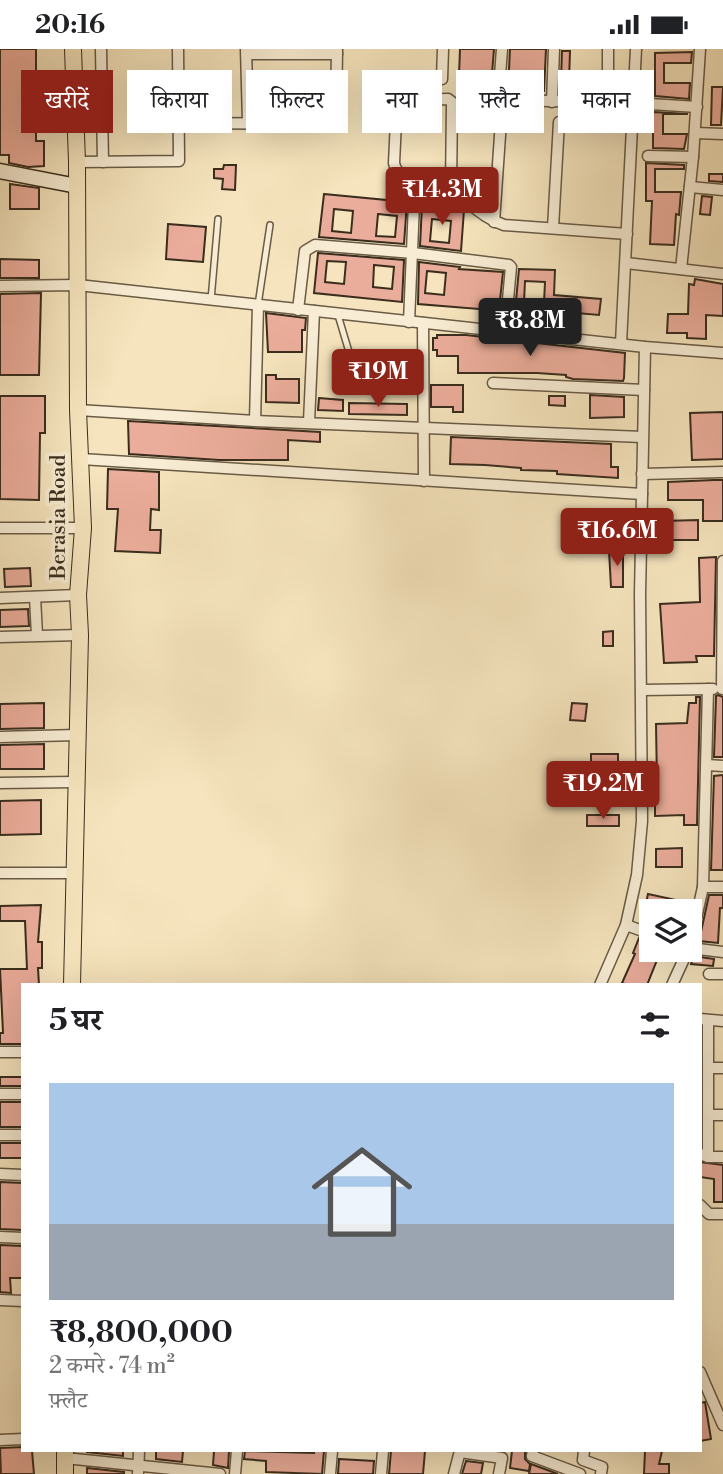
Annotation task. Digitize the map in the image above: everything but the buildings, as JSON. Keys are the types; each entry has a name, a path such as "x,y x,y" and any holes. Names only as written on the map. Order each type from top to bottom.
{"main road":[{"name":"Berasia Road","path":"72,983 80,635 78,595 83,528 78,410 77,162 73,49"}],"street":[{"path":"101,49 103,162"},
{"path":"178,49 179,70"},
{"path":"442,79 443,49"},
{"path":"502,49 499,89 502,96 507,100 558,102"},
{"path":"552,102 554,49"},
{"path":"608,49 608,70"},
{"path":"635,70 636,49"},
{"path":"681,269 701,49"},
{"path":"247,70 247,52 337,52 337,70"},
{"path":"451,190 452,102 448,99 397,100 395,170 400,175 435,183 451,190 494,222 627,234"},
{"path":"654,104 697,107"},
{"path":"77,162 179,161 180,133"},
{"path":"494,222 500,133"},
{"path":"554,228 559,133"},
{"path":"621,343 632,133"},
{"path":"695,133 723,134"},
{"path":"648,156 693,157"},
{"path":"0,171 77,186"},
{"path":"690,187 723,190"},
{"path":"409,322 414,204"},
{"path":"298,310 305,251 309,247 315,245 413,253 509,265 511,267 505,332"},
{"path":"626,263 723,274"},
{"path":"0,286 78,285 645,347 723,353"},
{"path":"255,421 258,305"},
{"path":"309,422 314,311"},
{"path":"423,323 424,481"},
{"path":"601,983 626,925 637,875 642,821 640,594 645,347"},
{"path":"493,383 643,390"},
{"path":"78,410 255,421 642,437"},
{"path":"81,459 642,494"},
{"path":"642,474 723,472"},
{"path":"0,528 83,528"},
{"path":"642,690 723,689 723,561"},
{"path":"0,598 78,595"},
{"path":"34,597 37,635"},
{"path":"0,636 80,635"},
{"path":"700,899 703,887 708,689"},
{"path":"0,737 77,735"},
{"path":"707,765 723,766"},
{"path":"0,783 75,782"},
{"path":"0,873 76,873"},
{"path":"703,887 723,887"},
{"path":"626,925 639,930"},
{"path":"702,950 723,952"},
{"path":"673,983 683,962"},
{"path":"709,974 723,974"},
{"path":"723,1021 704,1020 708,1115 704,1155 723,1157"},
{"path":"0,1052 21,1052"},
{"path":"706,1073 723,1068"},
{"path":"0,1094 21,1094"},
{"path":"708,1115 723,1115"},
{"path":"0,1135 21,1135"},
{"path":"0,1174 21,1175"},
{"path":"702,1207 709,1214 723,1214"},
{"path":"0,1237 21,1238"},
{"path":"0,1300 21,1301"},
{"path":"702,1377 723,1425"},
{"path":"0,1440 21,1439"},
{"path":"139,1452 139,1470"},
{"path":"235,1474 236,1452"},
{"path":"330,1474 332,1452"},
{"path":"381,1474 383,1452"},
{"path":"454,1474 460,1452"},
{"path":"466,1452 502,1458 499,1474"},
{"path":"533,1452 533,1456 551,1469 580,1474"},
{"path":"584,1452 583,1460 602,1467 601,1474"},
{"path":"65,1461 139,1470 220,1474"}],"lane":[{"path":"211,300 218,219"},
{"path":"258,305 270,225"},
{"path":"338,314 352,362"}]}
